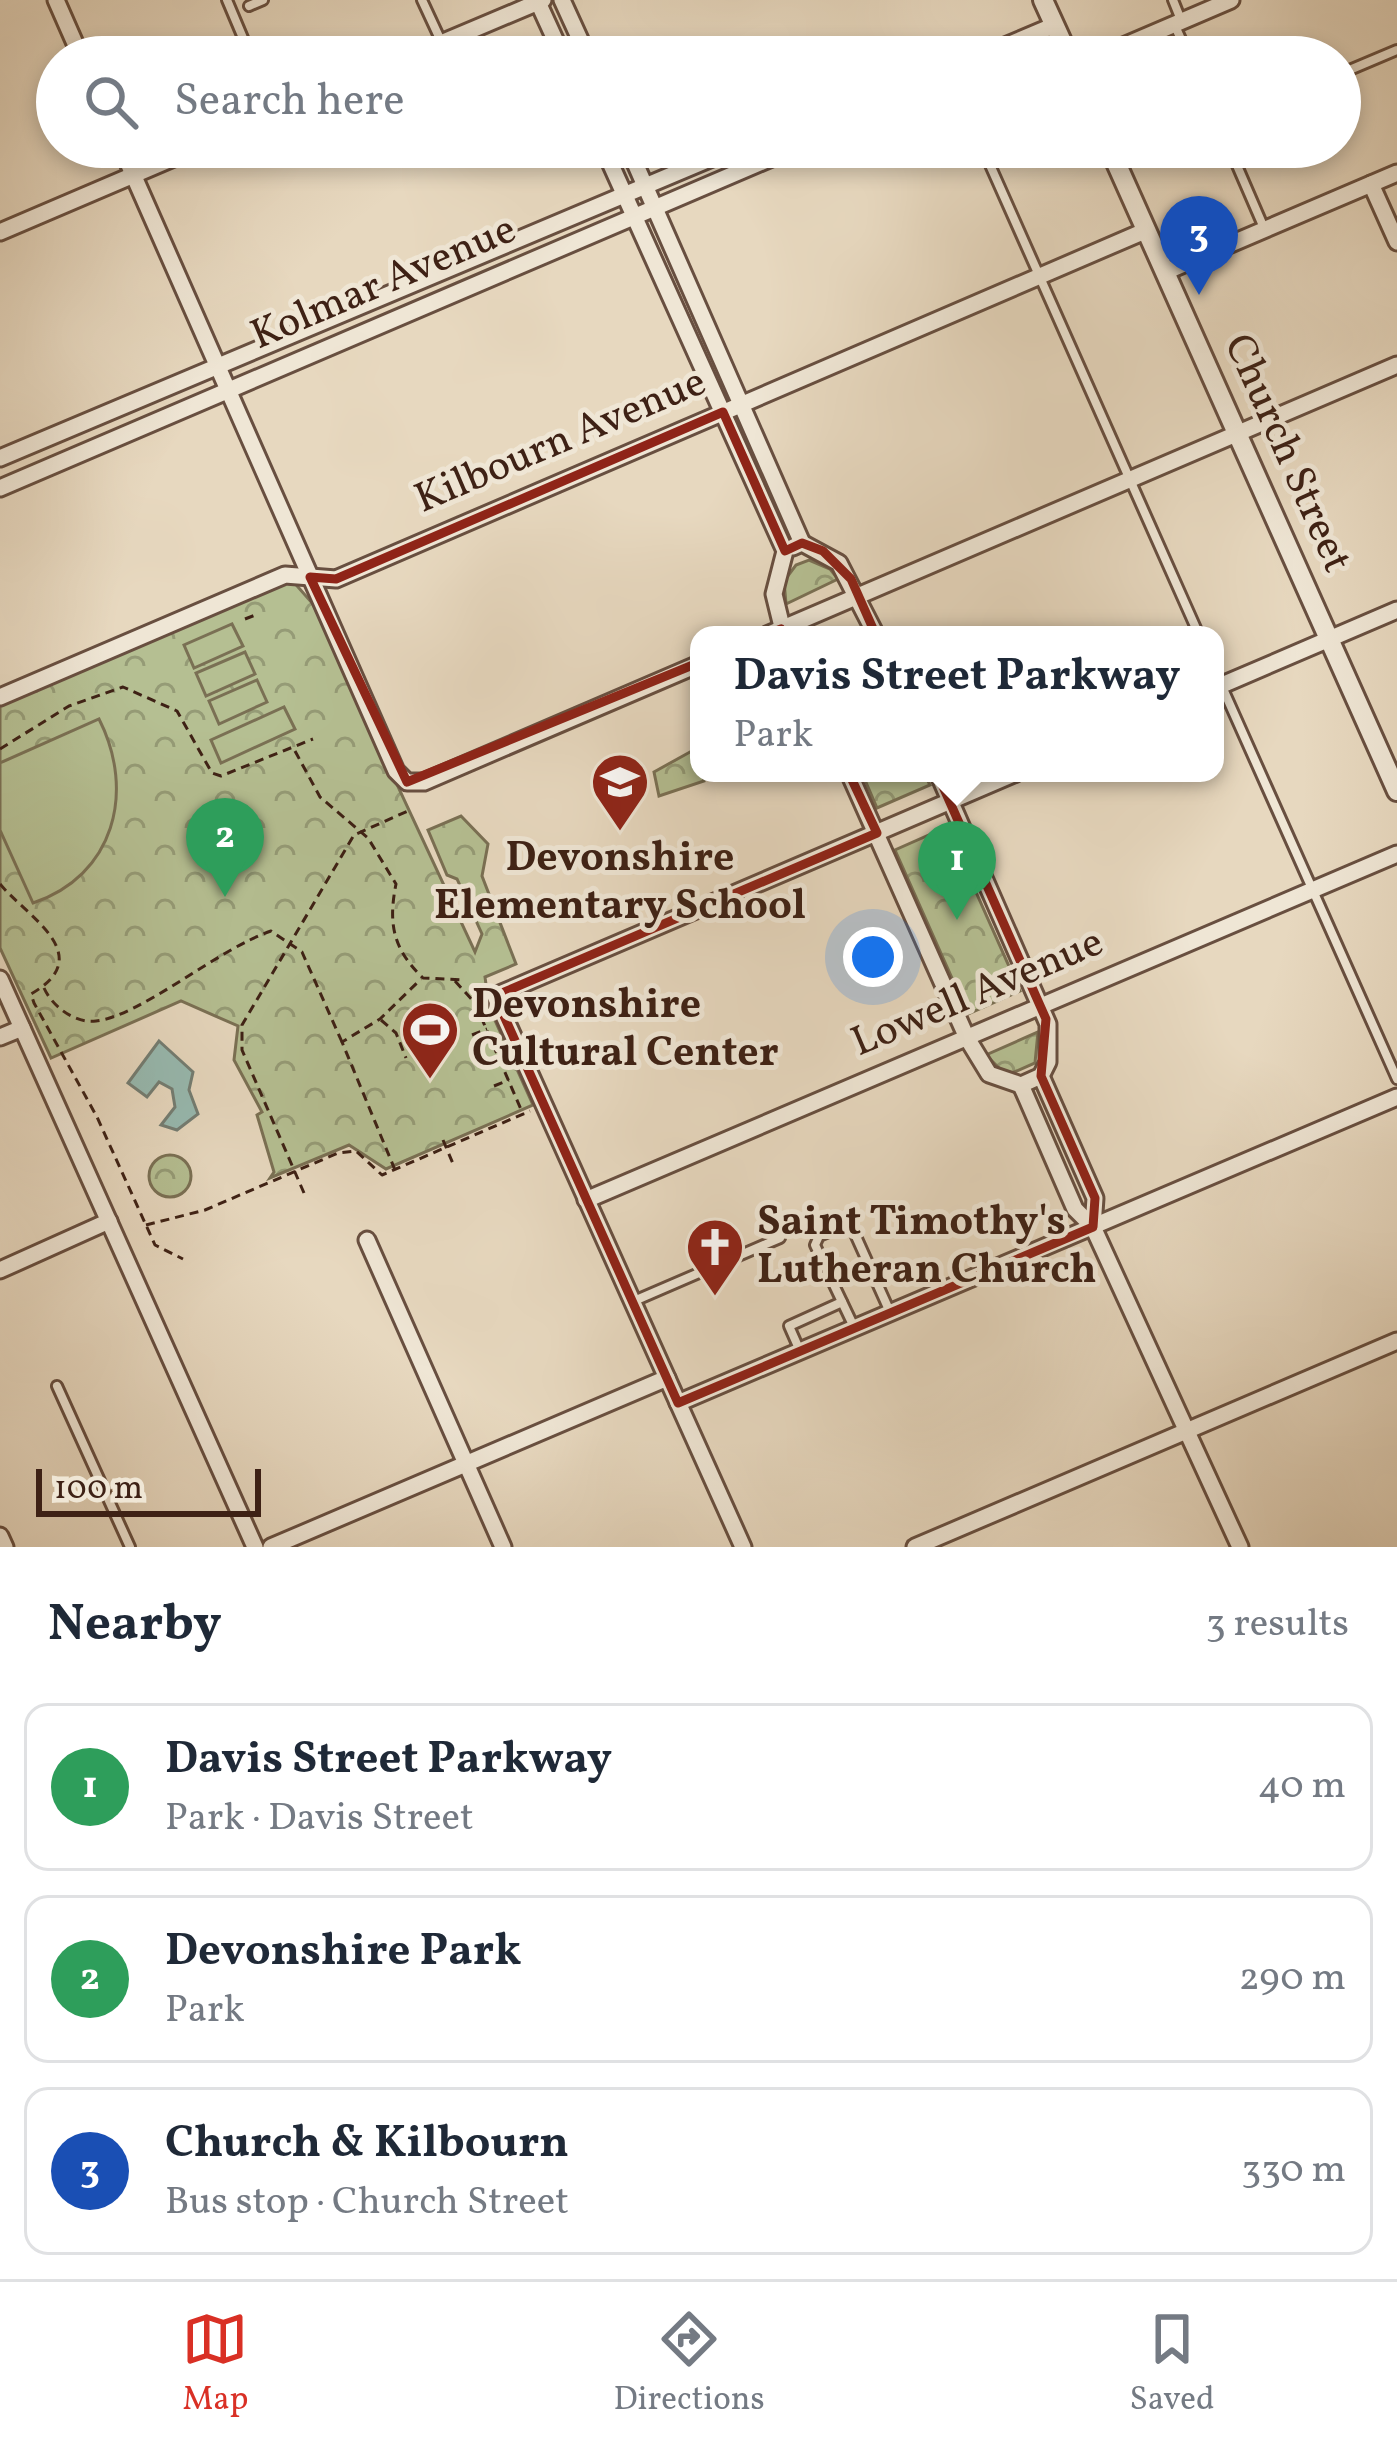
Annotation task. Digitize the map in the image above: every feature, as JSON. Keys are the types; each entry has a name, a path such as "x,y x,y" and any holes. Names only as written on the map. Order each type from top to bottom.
{"street":[{"path":"56,0 72,36"},
{"path":"562,0 578,36"},
{"path":"1043,0 1059,36"},
{"path":"1147,36 1231,0"},
{"path":"456,36 539,1 553,36"},
{"path":"1028,36 1054,25"},
{"path":"130,168 396,771 406,782 424,782 690,668"},
{"path":"0,232 152,168"},
{"path":"613,168 784,551 774,594 777,626"},
{"path":"638,168 802,543 839,563 872,626"},
{"name":"Kolmar Avenue","path":"0,458 688,168"},
{"name":"Kolmar Avenue","path":"0,488 748,168"},
{"name":"Church Street","path":"1119,168 1397,791"},
{"path":"1165,272 1397,173"},
{"path":"1371,184 1397,242"},
{"name":"Kilbourn Avenue","path":"0,697 285,575 336,579 1147,230"},
{"path":"793,626 1397,365"},
{"path":"784,551 802,543"},
{"path":"1224,678 1397,610"},
{"path":"853,782 967,1038 989,1074 1021,1085 1041,1076"},
{"path":"942,782 1041,1006 1050,1043 1041,1076 1095,1198 1093,1227"},
{"path":"743,1547 495,996 995,782"},
{"name":"Lowell Avenue","path":"586,1200 1397,854"},
{"path":"0,979 254,1547"},
{"path":"0,1037 22,1028"},
{"path":"1021,1085 1075,1208 1093,1227 1240,1547"},
{"path":"678,1403 1397,1097"},
{"path":"0,1270 109,1221"},
{"path":"367,1240 503,1547"},
{"path":"915,1547 1397,1341"},
{"path":"271,1547 667,1378"},
{"path":"0,1536 5,1547"}],"lane":[{"path":"227,0 242,36"},
{"path":"250,6 262,0"},
{"path":"422,0 439,36"},
{"path":"1173,0 1182,36"},
{"path":"1361,65 1397,50"},
{"path":"991,168 1195,626"},
{"path":"1238,168 1265,229"},
{"path":"1224,696 1397,1079"},
{"path":"855,1328 815,1244 820,1236 850,1223 890,1313"},
{"path":"632,1302 780,1238"},
{"path":"800,1351 789,1326 842,1302"},
{"path":"57,1386 130,1547"}],"path":[{"path":"245,619 259,614"},
{"path":"0,749 69,706 123,688 154,696 177,711 205,761 221,776 313,739"},
{"path":"295,750 320,797 363,832 396,884 390,919 394,939 423,978"},
{"path":"304,1193 242,1050 242,1025 351,841 410,810"},
{"path":"0,884 53,937 58,956 43,987 31,994 34,1003 97,1117 155,1245 183,1259"},
{"path":"43,987 73,1016 95,1022 137,1004 234,945 271,931 290,940 302,952 336,1024 394,1170"},
{"path":"342,1042 380,1019 423,978 465,980"},
{"path":"454,979 487,1029 524,1114"},
{"path":"26,1006 34,1003"},
{"path":"380,1019 396,1033 406,1058"},
{"path":"472,1035 487,1029"},
{"path":"494,1086 509,1080"},
{"path":"144,1226 187,1210 206,1210 356,1151 382,1175 533,1109 541,1125"},
{"path":"443,1140 454,1166"}],"highlighted area":[{"path":"723,412 785,551 802,543 823,551 851,579 1046,1019 1041,1076 1095,1198 1093,1227 678,1403 495,996 877,833 781,629 407,782 310,577 336,579"}],"green space":[{"path":"809,560 830,569 838,579 786,604 784,581 796,565"},
{"path":"291,579 313,604 475,952 482,934 457,879 447,875 428,830 461,816 488,844 482,876 516,964 485,977 489,1007 533,1105 386,1169 349,1145 270,1178 274,1172 257,1115 262,1112 234,1060 238,1026 181,1001 51,1058 0,948 0,703"},
{"path":"232,624 243,646 194,668 184,645"},
{"path":"245,652 255,674 206,696 196,673"},
{"path":"257,680 267,702 219,724 209,701"},
{"path":"284,707 295,729 221,763 211,740"},
{"path":"99,719 116,775 110,828 83,873 33,903 0,830 0,763"},
{"path":"690,752 690,782 701,782 659,796 654,772"},
{"path":"866,782 930,785 877,808"},
{"path":"947,827 1020,991 968,1014 895,850"},
{"path":"1038,1032 1035,1063 1012,1073 1002,1071 986,1055"},
{"path":"170,1155 185,1161 191,1176 185,1191 170,1197 155,1191 149,1176 155,1161"}],"water":[{"path":"159,1041 193,1072 189,1090 198,1114 177,1130 161,1125 175,1107 172,1089 159,1082 147,1097 128,1083"}],"place":[{"name":"Church & Kilbourn","path":"1199,295"},
{"name":"Devonshire Elementary School","path":"620,833"},
{"name":"Devonshire Park","path":"225,897"},
{"name":"Davis Street Parkway","path":"957,920"},
{"name":"Devonshire Cultural Center","path":"430,1081"},
{"name":"Saint Timothy's Lutheran Church","path":"715,1298"}]}
